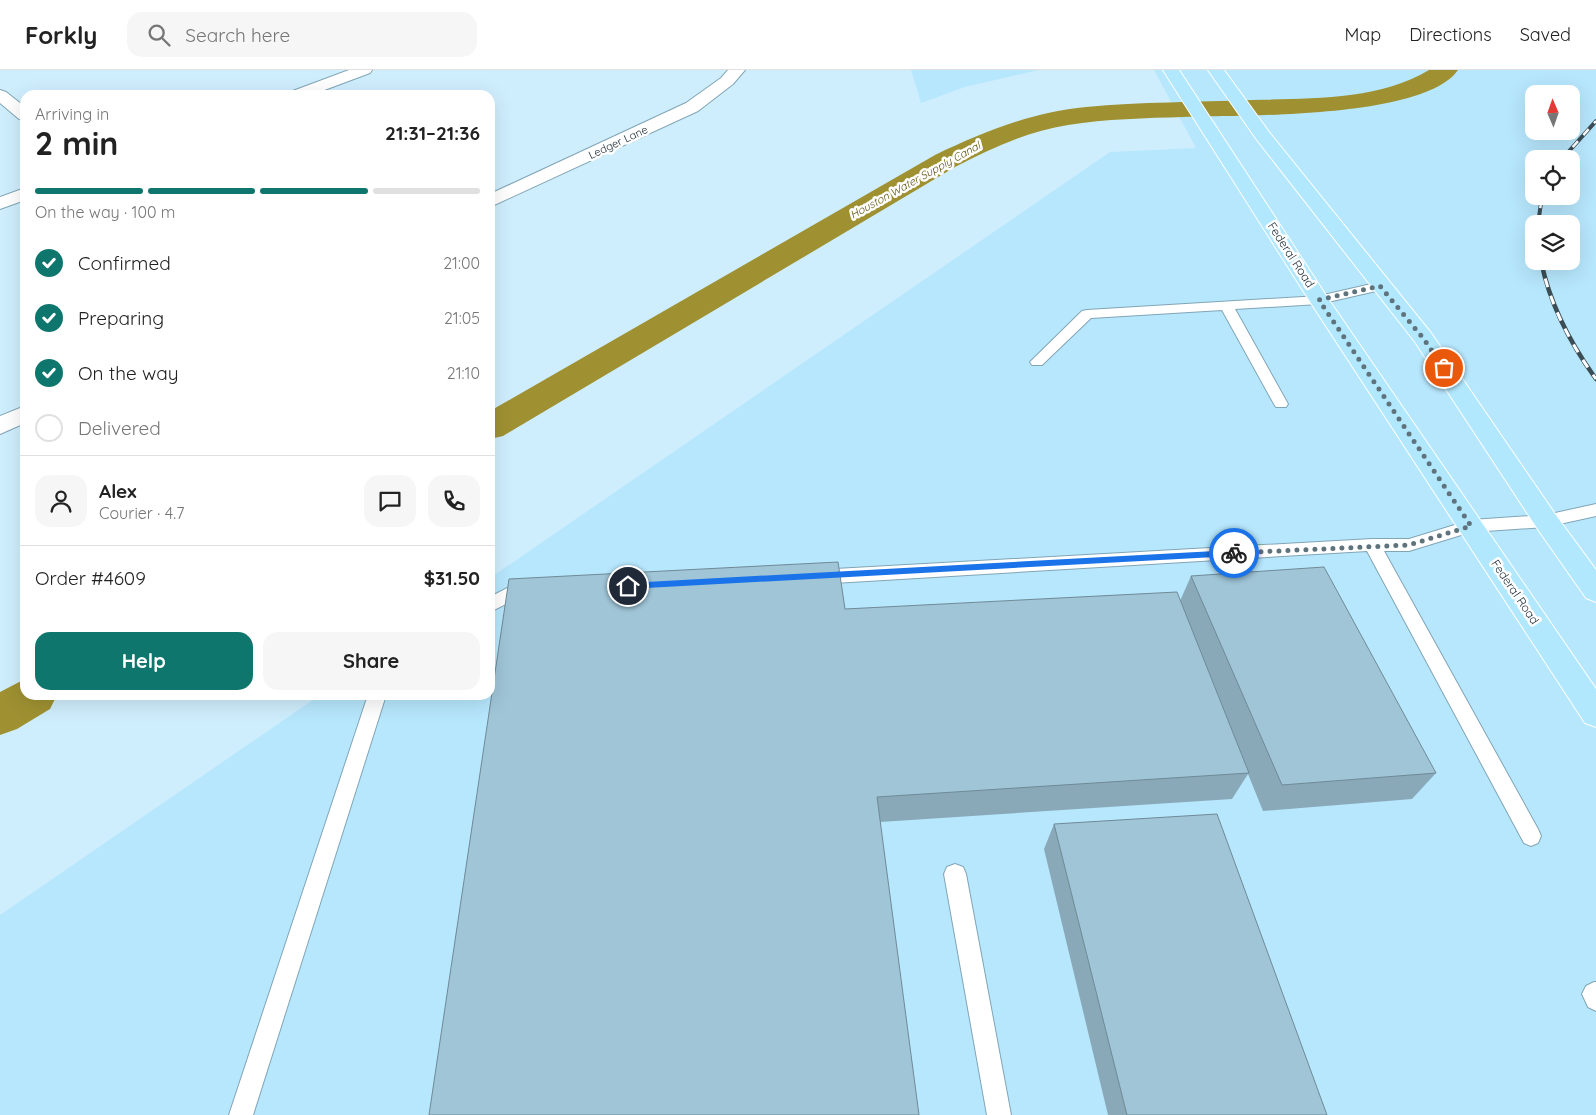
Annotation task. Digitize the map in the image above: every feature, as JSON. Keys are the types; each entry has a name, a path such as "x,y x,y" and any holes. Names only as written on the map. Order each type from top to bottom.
{"main road":[{"name":"Federal Road","path":"1171,70 1319,300 1596,714"},
{"path":"1220,76 1380,286 1423,338 1546,521 1596,591"}],"street":[{"path":"310,90 364,70"},
{"name":"Ledger Lane","path":"495,199 692,107 728,81 737,70"},
{"path":"0,95 20,111"},
{"path":"0,203 20,196"},
{"path":"0,426 20,416"}],"lane":[{"path":"1037,362 1087,314 1319,300 1380,286"},
{"path":"1226,305 1280,404"},
{"path":"799,578 1372,545 1409,545 1471,526 1546,521 1596,510"},
{"path":"1372,545 1531,836"},
{"path":"495,601 513,592 542,590"},
{"path":"241,1115 375,700"},
{"path":"955,874 999,1115"},
{"path":"1596,994 1594,994 1596,998"}],"shaded area":[{"path":"911,70 1039,70 965,87 921,103"},
{"path":"1154,70 1596,70 1596,1115 0,1115 0,915 313,700 495,700 495,575 1110,152 1196,148"}],"building":[{"path":"838,562 845,609 1177,592 1249,773 877,797 919,1115 429,1115 491,700 495,700 495,673 509,579"},
{"path":"1324,567 1436,773 1282,785 1191,576"},
{"path":"1217,814 1327,1115 1127,1115 1054,824"}],"waterway":[{"name":"Houston Water Supply Canal","path":"495,424 945,161 978,145 1012,132 1047,121 1084,115 1164,110 1320,105 1348,102 1376,98 1402,91 1426,82 1446,70"},
{"name":"Houston Water Supply Canal","path":"0,715 26,700"}],"railway":[{"path":"1570,150 1596,121"},
{"path":"1539,215 1541,205"},
{"path":"1543,270 1562,323 1596,379"}],"way so far":[{"path":"1234,553 1372,545 1409,545 1471,526 1319,300 1380,286 1423,338 1444,368"}],"route":[{"path":"628,586 937,571 1234,553"}]}
